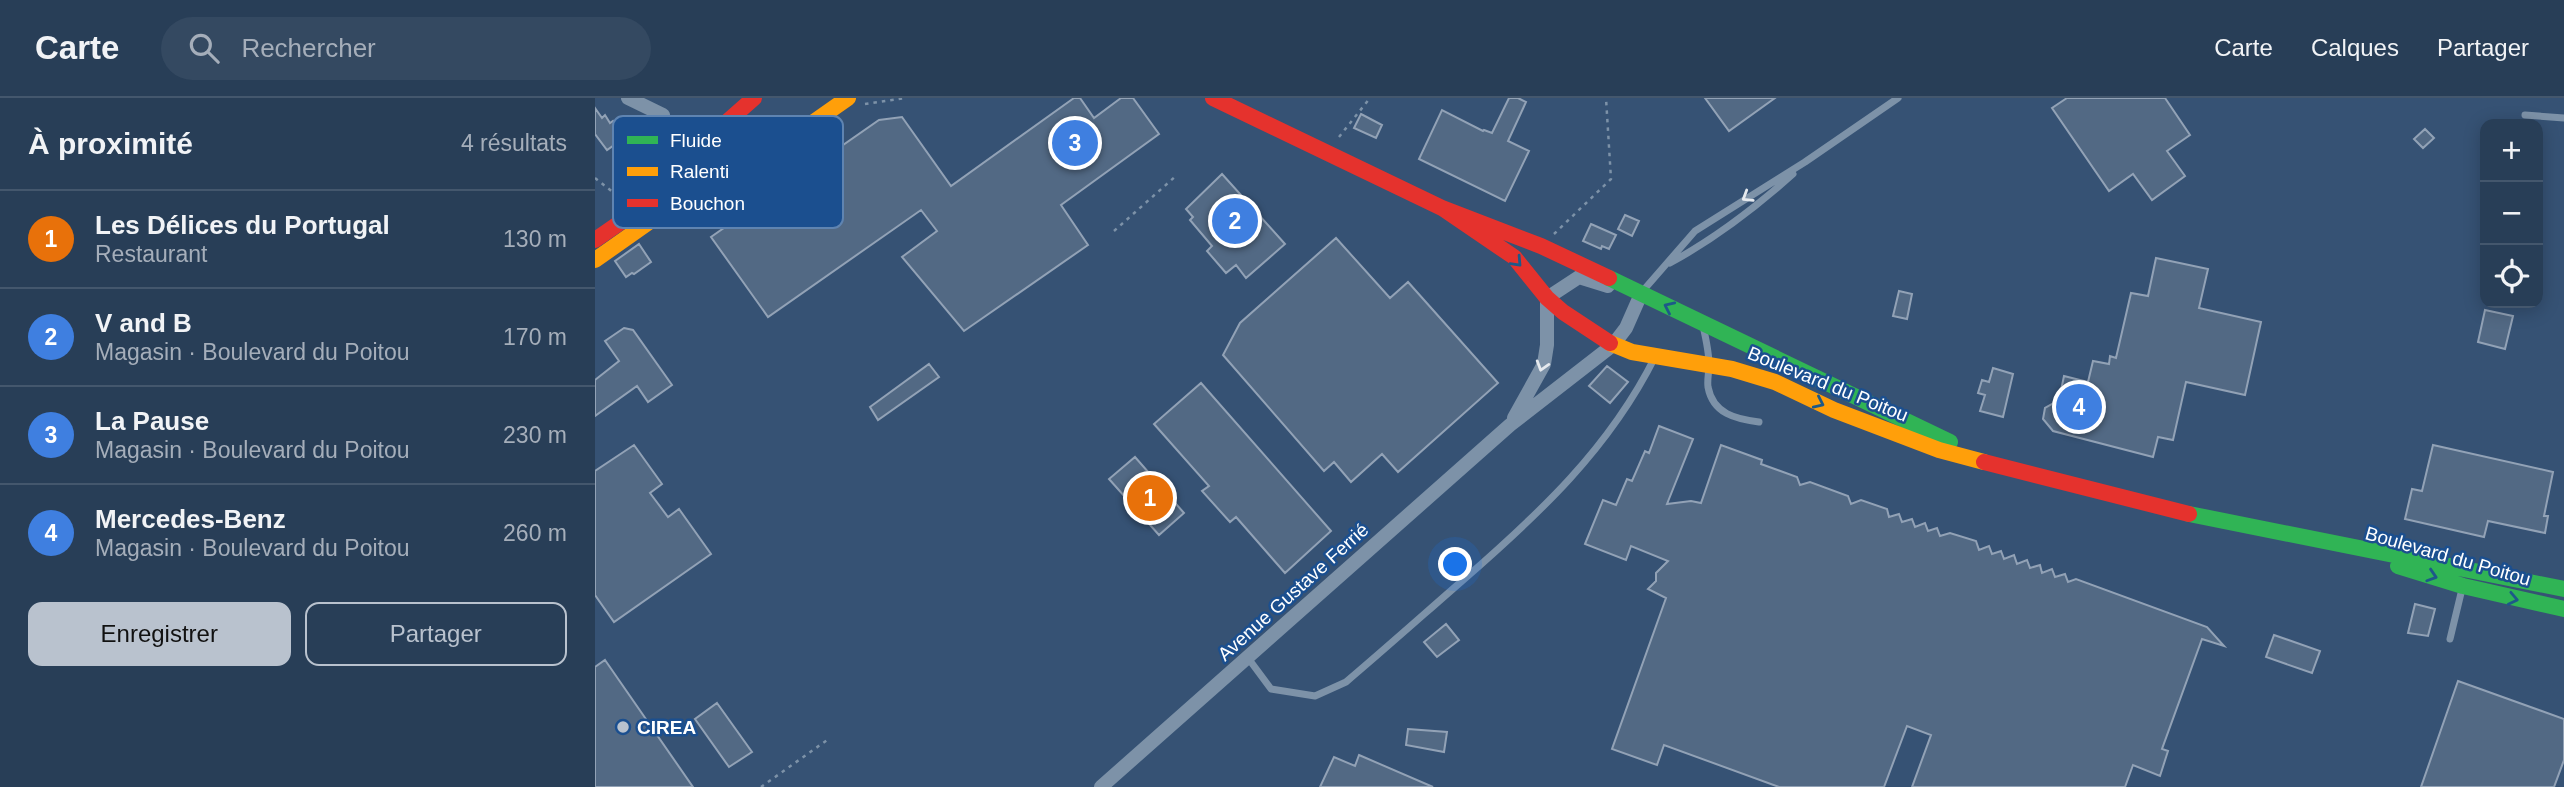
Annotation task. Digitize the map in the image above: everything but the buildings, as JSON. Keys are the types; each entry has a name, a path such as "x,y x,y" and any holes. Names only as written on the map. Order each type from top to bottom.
{"main road":[{"path":"734,116 754,98"},
{"name":"Boulevard du Poitou","path":"1213,98 1441,208 1541,246 1996,464"},
{"path":"828,116 853,101"},
{"name":"Boulevard du Poitou","path":"1441,208 1514,257 1547,298 1563,312 1613,345 1655,357 1732,369 1775,382 1882,429 1939,450 2104,494 2321,541 2563,588"},
{"path":"595,240 613,228"},
{"path":"595,260 641,228"},
{"name":"Boulevard du Poitou","path":"2321,541 2463,586 2564,610"}],"street":[{"path":"628,98 663,115"},
{"path":"1547,298 1579,277 1607,286 1624,286"},
{"path":"1613,345 1626,328 1641,294"},
{"name":"Avenue Gustave Ferrié","path":"1510,425 1544,365 1547,345 1547,298"},
{"name":"Avenue Gustave Ferrié","path":"1101,787 1510,425 1613,345"}],"lane":[{"path":"1641,294 1695,230 1805,162 1898,98"},
{"path":"2525,115 2564,118"},
{"path":"1667,265 1704,245 1756,207 1805,162"},
{"path":"1703,323 1709,365 1708,387 1714,403 1723,412 1737,419 1759,422"},
{"path":"1248,658 1271,689 1315,696 1346,682 1533,520 1595,453 1640,389 1655,357"},
{"path":"2450,639 2467,568"}],"path":[{"path":"853,101 906,98"},
{"path":"1323,151 1341,135 1370,98"},
{"path":"1541,246 1611,179 1606,98"},
{"path":"1114,231 1177,175"},
{"path":"595,178 613,192"},
{"path":"761,787 830,738"}],"traffic: fast":[{"path":"1609,278 1950,442"},
{"path":"2189,514 2564,589"},
{"path":"2398,566 2463,586 2564,609"}],"traffic: slow":[{"path":"822,116 848,98"},
{"path":"595,260 640,228"},
{"path":"1610,343 1632,352 1732,369 1775,382 1834,410 1939,450 1984,462"}],"traffic: jam":[{"path":"734,116 754,98"},
{"path":"1213,98 1442,208 1541,246 1609,278"},
{"path":"1442,208 1514,257 1547,298 1610,343"},
{"path":"595,240 613,228"},
{"path":"1984,462 2189,514"}],"place":[{"name":"La Pause","path":"1075,143"},
{"name":"V and B","path":"1235,221"},
{"name":"Mercedes-Benz","path":"2079,407"},
{"name":"Les Délices du Portugal","path":"1150,498"},
{"name":"CIREA","path":"623,727"}]}
